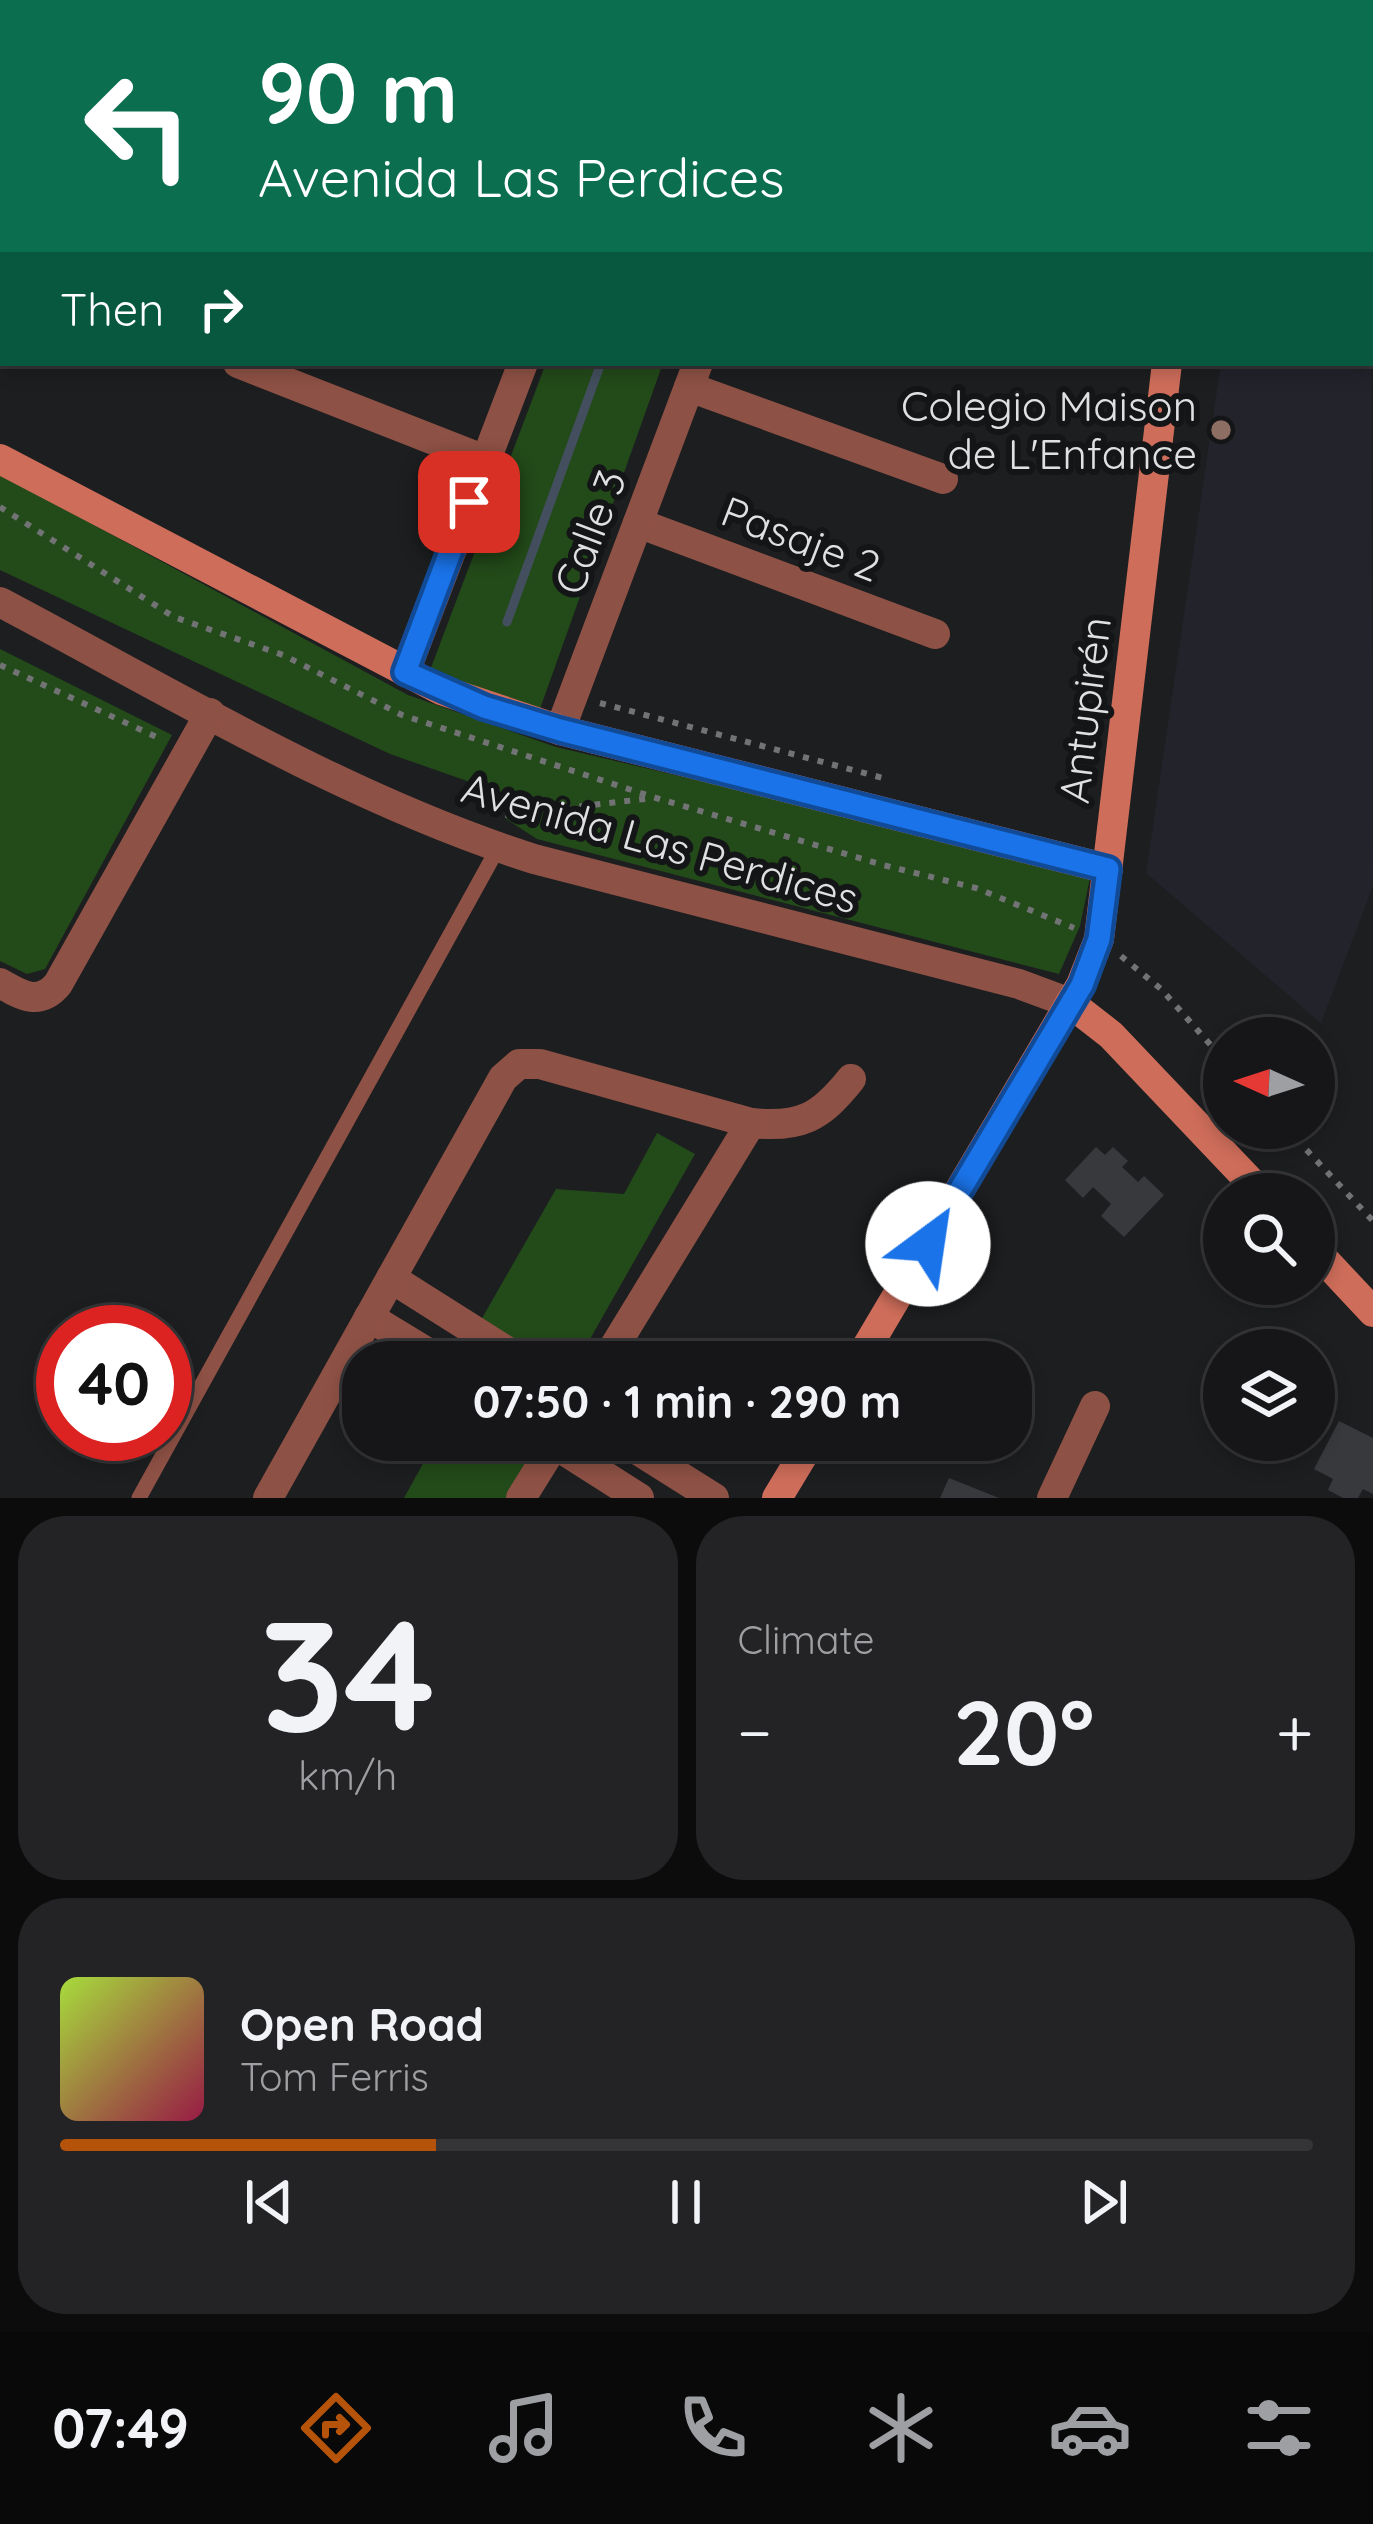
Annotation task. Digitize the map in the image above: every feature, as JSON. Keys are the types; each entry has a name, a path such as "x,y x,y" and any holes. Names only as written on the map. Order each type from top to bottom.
{"street":[{"path":"246,366 485,460"},
{"path":"405,672 522,366"},
{"name":"Antupirén","path":"870,1341 1070,1004 1099,939 1167,366"},
{"path":"694,375 943,479"},
{"name":"Calle 3","path":"560,730 694,375"},
{"name":"Avenida Las Perdices","path":"0,459 405,672 484,707 1108,869"},
{"name":"Pasaje 2","path":"638,523 935,634"},
{"name":"Avenida Las Perdices","path":"0,602 413,815 498,848 1019,984 1070,1004 1111,1035 1242,1173"},
{"path":"0,983 31,998 52,991 201,708"},
{"path":"268,1498 503,1078 519,1064 540,1064 751,1123 787,1126 829,1108 851,1079"},
{"path":"618,1341 751,1123"},
{"path":"1335,1272 1373,1312"},
{"path":"391,1278 491,1341"},
{"path":"369,1317 408,1341"},
{"path":"1052,1498 1095,1406"},
{"path":"521,1498 542,1461"},
{"path":"582,1461 639,1498"},
{"path":"655,1461 714,1498"},
{"path":"777,1498 799,1461"}],"lane":[{"path":"140,1498 498,848"}],"path":[{"path":"0,665 164,741 201,708"},
{"path":"573,696 888,779"},
{"path":"497,814 529,815 656,798"},
{"path":"1306,1149 1373,1221"}],"shaded area":[{"path":"1221,366 1371,366 1373,886 1323,1017 1314,1017 1146,873"}],"green space":[{"path":"545,366 662,366 540,709 429,673"},
{"path":"0,474 408,695 556,747 1091,873 1080,926 1059,974 537,839 506,819 510,796 390,754 0,570"},
{"path":"0,649 172,735 45,969 27,974 0,961"},
{"path":"657,1133 695,1154 589,1341 518,1341 481,1320 556,1189 624,1194"},
{"path":"424,1461 527,1461 506,1498 404,1498"}],"building":[{"path":"1096,1147 1105,1155 1113,1147 1128,1161 1122,1167 1138,1182 1144,1176 1164,1195 1124,1237 1101,1216 1111,1204 1093,1187 1083,1198 1065,1180"},
{"path":"1339,1421 1373,1438 1373,1494 1363,1489 1358,1498 1343,1498 1328,1490 1333,1479 1314,1469 1318,1461 1335,1461"},
{"path":"949,1478 999,1498 940,1498"}],"waterway":[{"path":"507,622 600,366"}],"place":[{"name":"Colegio Maison de L'Enfance","path":"1221,430"}],"route":[{"path":"469,502 405,672 484,707 560,730 1108,869 1099,939 1082,985 928,1244"}]}
